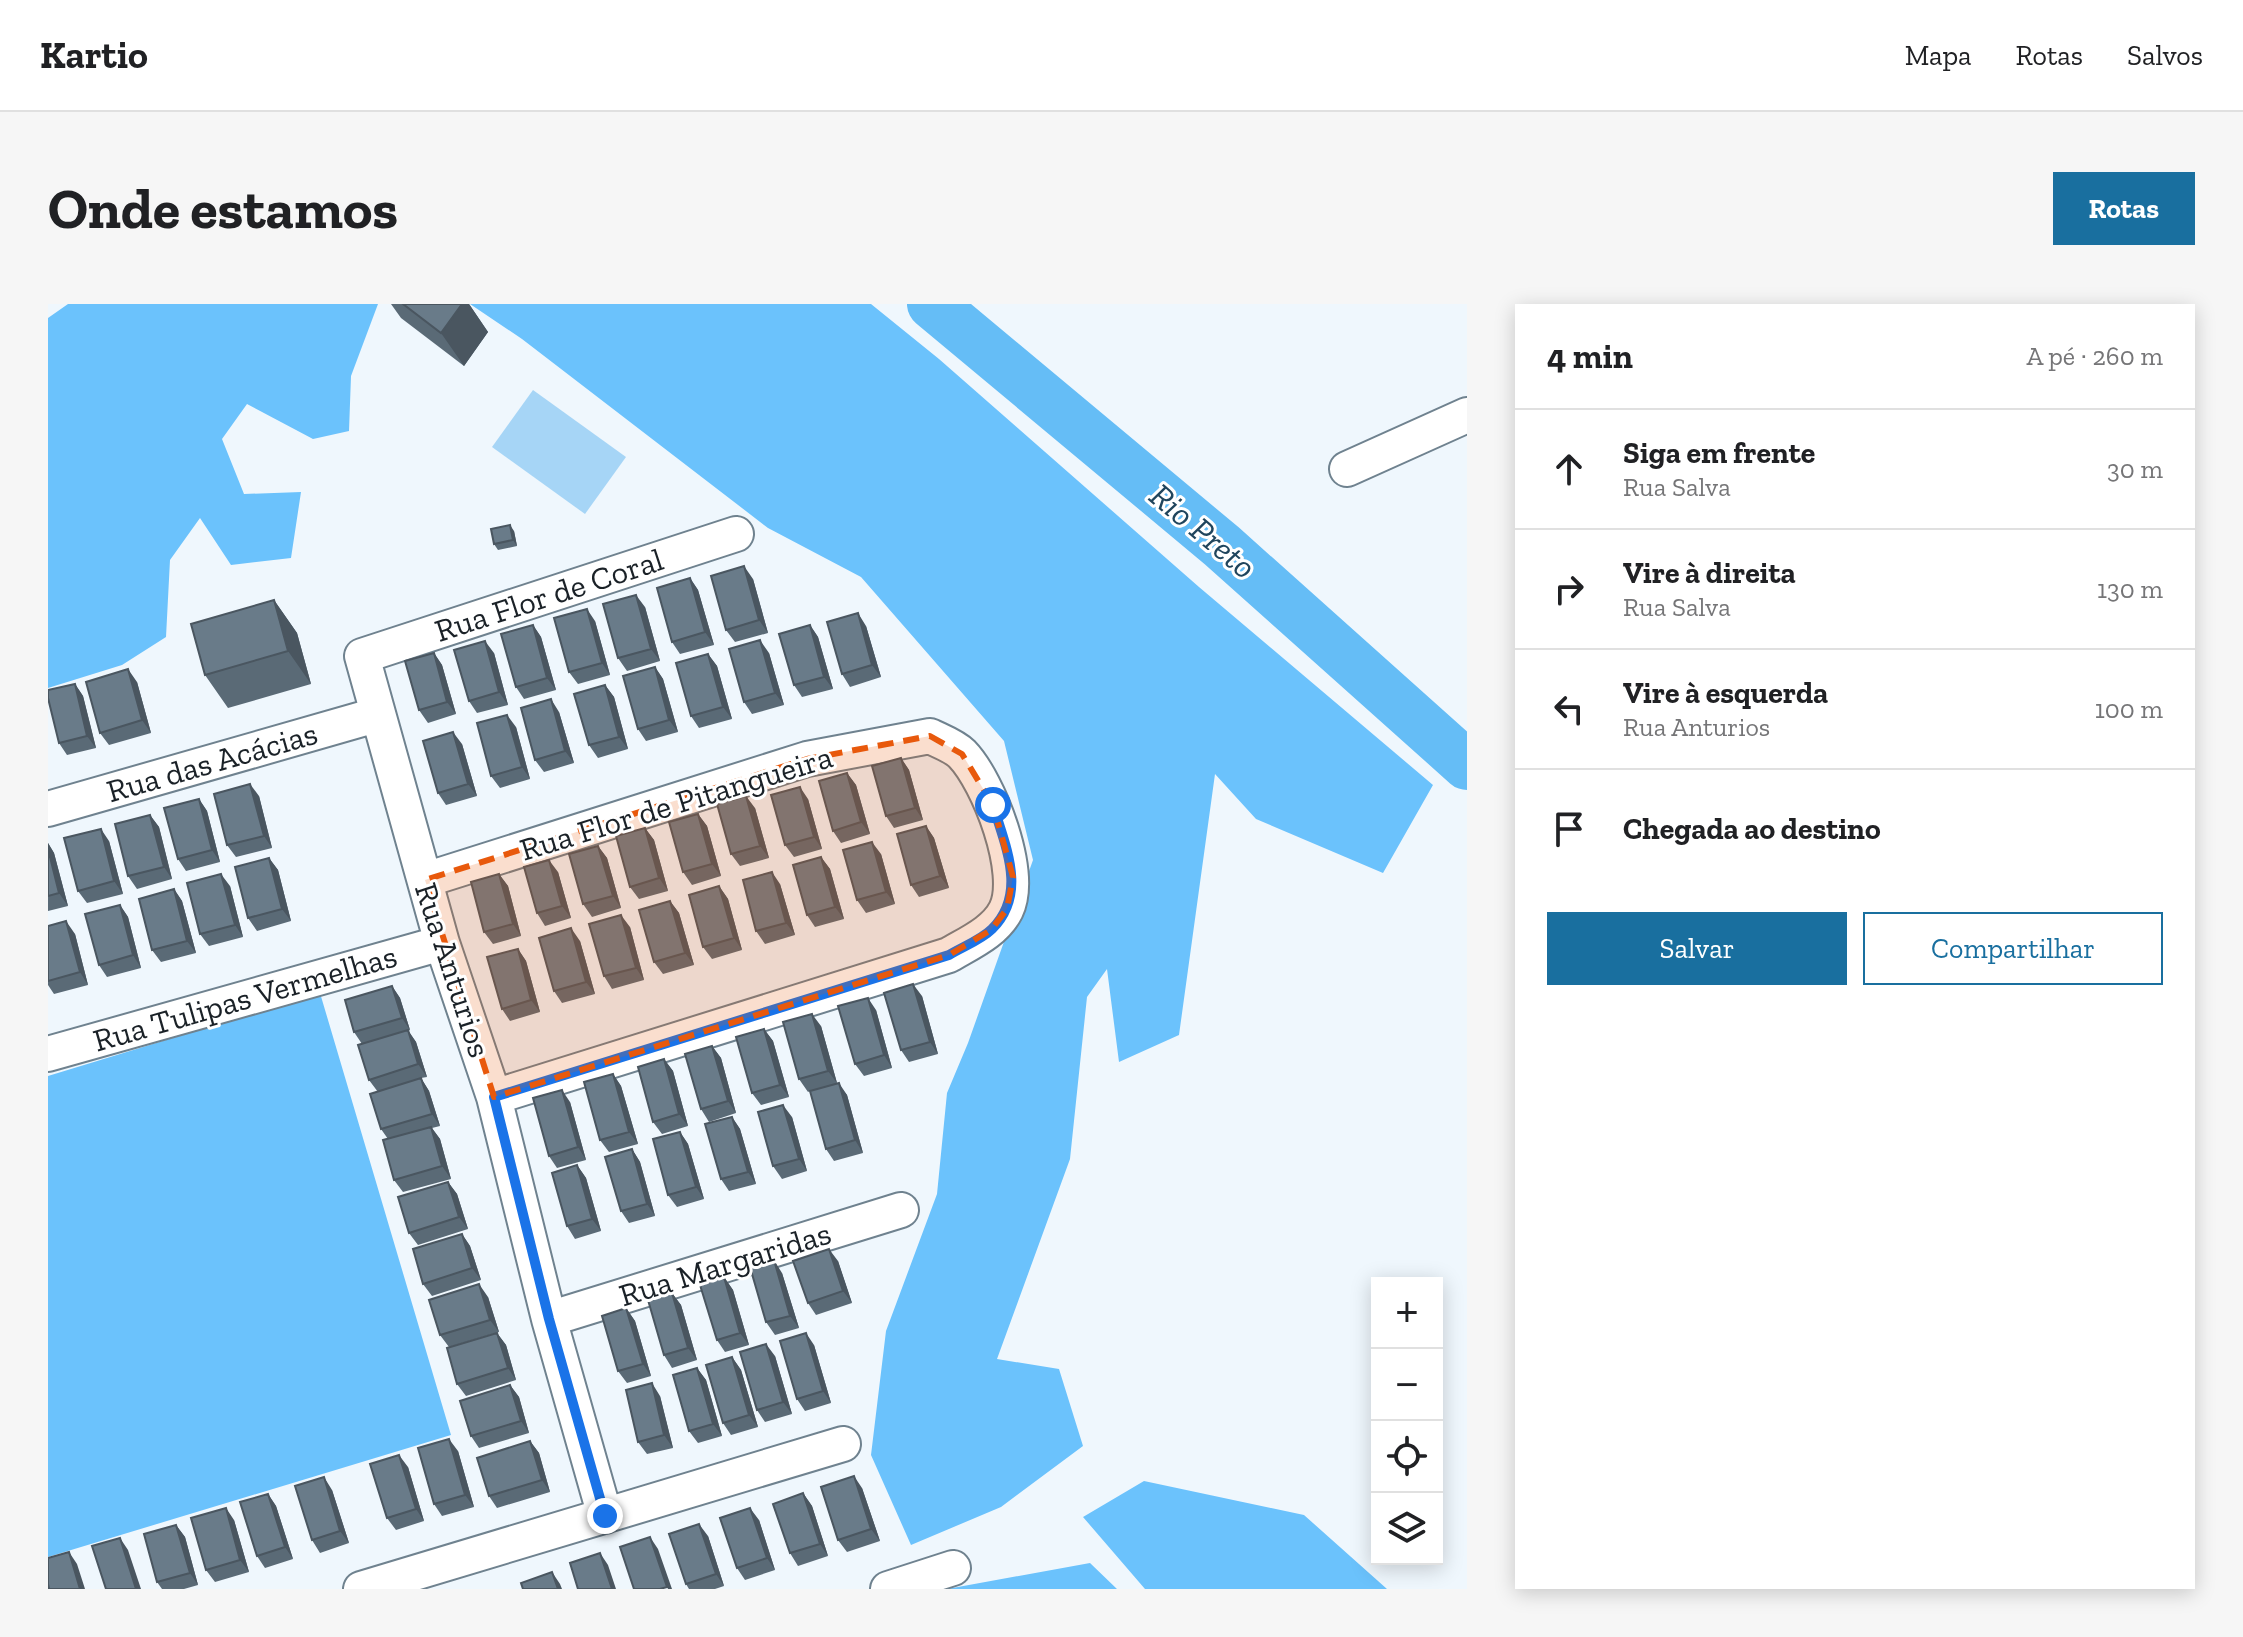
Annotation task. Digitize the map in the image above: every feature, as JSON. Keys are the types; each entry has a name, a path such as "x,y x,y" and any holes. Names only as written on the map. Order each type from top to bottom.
{"street":[{"path":"1347,469 1467,415"},
{"name":"Rua Flor de Coral","path":"362,656 736,534"},
{"name":"Rua Anturios","path":"362,656 442,943 494,1097 549,1319 605,1516"},
{"name":"Rua das Acácias","path":"48,809 376,715"},
{"name":"Rua Flor de Pitangueira","path":"425,880 807,759 930,736 962,754 993,805 1013,877 1007,909 991,930 949,955 494,1097"},
{"name":"Rua Tulipas Vermelhas","path":"48,1054 442,943"},
{"name":"Rua Margaridas","path":"549,1319 901,1210"},
{"path":"361,1589 843,1444"},
{"path":"888,1589 953,1568"}],"highlighted area":[{"path":"930,736 962,754 993,805 1013,877 1007,909 991,930 949,955 494,1097 425,880 807,759"}],"shaded area":[{"path":"68,304 378,304 351,376 349,431 313,439 247,404 222,439 244,494 301,492 291,558 231,565 200,518 170,560 166,637 122,665 48,688 48,318"},
{"path":"470,304 871,304 939,359 1199,587 1433,785 1383,873 1256,819 1215,774 1179,1035 1119,1062 1107,969 1087,997 1070,1159 997,1359 1059,1369 1083,1446 1001,1507 911,1545 871,1455 886,1331 937,1194 947,1093 1033,860 1004,741 861,577 768,528 522,339"},
{"path":"533,390 626,457 585,514 492,447"},
{"path":"320,993 451,1435 48,1557 48,1076"},
{"path":"1144,1481 1304,1515 1387,1589 1145,1589 1083,1517"},
{"path":"1090,1563 1117,1589 947,1589"}],"building":[{"path":"403,304 462,304 441,333"},
{"path":"510,525 513,540 494,544 491,529"},
{"path":"744,566 759,620 726,630 711,576"},
{"path":"690,578 705,632 672,642 657,588"},
{"path":"636,595 651,649 618,658 603,604"},
{"path":"274,600 288,651 205,675 191,624"},
{"path":"587,609 602,663 569,672 554,618"},
{"path":"858,613 872,665 842,674 827,622"},
{"path":"533,625 547,678 516,687 501,634"},
{"path":"810,625 824,677 794,685 779,634"},
{"path":"760,640 775,693 744,702 729,649"},
{"path":"485,641 499,692 469,701 454,650"},
{"path":"434,653 447,702 419,710 405,661"},
{"path":"708,654 723,707 691,716 676,663"},
{"path":"655,667 669,720 638,729 623,676"},
{"path":"128,669 142,720 100,733 86,682"},
{"path":"75,684 87,736 59,743 48,690"},
{"path":"605,685 619,737 589,745 574,694"},
{"path":"551,699 565,751 535,760 521,708"},
{"path":"507,715 522,767 491,776 477,723"},
{"path":"453,732 468,784 438,793 423,741"},
{"path":"901,758 915,808 886,816 872,766"},
{"path":"847,773 861,822 833,831 819,781"},
{"path":"250,784 264,836 227,845 214,794"},
{"path":"800,787 814,837 785,845 771,795"},
{"path":"746,796 760,846 731,854 717,804"},
{"path":"199,799 212,850 178,859 164,808"},
{"path":"698,814 712,864 683,872 669,822"},
{"path":"150,815 164,867 128,876 115,824"},
{"path":"926,826 940,876 911,885 897,834"},
{"path":"645,828 659,878 630,887 616,836"},
{"path":"101,829 114,881 78,891 64,838"},
{"path":"872,842 886,892 857,900 843,850"},
{"path":"598,846 613,896 583,904 569,854"},
{"path":"48,849 59,893 48,896"},
{"path":"821,857 835,907 807,915 793,865"},
{"path":"269,858 282,909 248,918 235,867"},
{"path":"549,860 562,906 537,913 524,867"},
{"path":"772,872 786,923 756,931 743,880"},
{"path":"221,874 235,925 200,934 187,883"},
{"path":"499,874 513,924 484,932 471,882"},
{"path":"719,886 734,938 703,947 689,895"},
{"path":"174,889 187,941 152,950 139,899"},
{"path":"670,901 685,953 654,962 639,910"},
{"path":"120,905 133,955 99,965 85,914"},
{"path":"621,915 636,968 604,976 589,924"},
{"path":"66,921 80,972 48,981 48,926"},
{"path":"571,928 586,982 554,991 539,938"},
{"path":"518,949 531,1000 502,1009 487,957"},
{"path":"913,984 930,1042 901,1050 884,993"},
{"path":"392,986 402,1018 354,1032 345,1000"},
{"path":"868,998 884,1055 855,1064 838,1006"},
{"path":"812,1014 828,1071 799,1079 783,1022"},
{"path":"764,1029 780,1085 752,1093 736,1037"},
{"path":"408,1030 418,1064 369,1080 358,1045"},
{"path":"712,1046 728,1101 701,1109 685,1054"},
{"path":"664,1059 679,1114 653,1122 638,1067"},
{"path":"613,1074 629,1132 600,1140 584,1082"},
{"path":"421,1078 432,1114 381,1129 370,1094"},
{"path":"839,1083 855,1140 826,1149 810,1091"},
{"path":"562,1090 578,1147 549,1156 533,1098"},
{"path":"783,1105 799,1159 773,1166 758,1112"},
{"path":"732,1117 748,1172 721,1179 705,1124"},
{"path":"431,1127 442,1166 394,1180 383,1140"},
{"path":"680,1132 696,1187 668,1195 653,1139"},
{"path":"632,1149 647,1204 621,1211 605,1157"},
{"path":"577,1165 592,1219 567,1226 552,1173"},
{"path":"448,1182 459,1217 409,1233 398,1197"},
{"path":"462,1234 472,1268 423,1284 413,1249"},
{"path":"829,1249 843,1291 808,1303 793,1261"},
{"path":"774,1260 790,1316 766,1322 750,1267"},
{"path":"724,1277 740,1333 717,1340 700,1285"},
{"path":"479,1284 490,1320 440,1335 429,1300"},
{"path":"672,1293 688,1348 664,1355 648,1300"},
{"path":"626,1308 643,1364 618,1371 602,1316"},
{"path":"497,1333 508,1368 457,1384 447,1348"},
{"path":"806,1333 823,1391 797,1399 780,1341"},
{"path":"766,1344 783,1402 757,1410 740,1352"},
{"path":"732,1357 749,1415 723,1423 706,1365"},
{"path":"697,1368 713,1424 689,1431 673,1375"},
{"path":"652,1383 664,1435 638,1442 626,1390"},
{"path":"510,1385 521,1421 471,1436 460,1401"},
{"path":"449,1439 465,1495 434,1504 418,1448"},
{"path":"530,1441 542,1480 489,1496 477,1458"},
{"path":"399,1455 416,1509 387,1518 370,1464"},
{"path":"854,1476 871,1529 838,1540 821,1487"},
{"path":"324,1477 340,1531 312,1540 295,1486"},
{"path":"803,1493 820,1544 790,1553 773,1504"},
{"path":"268,1494 285,1547 257,1556 240,1502"},
{"path":"226,1508 240,1560 206,1570 191,1518"},
{"path":"750,1508 767,1558 737,1568 720,1518"},
{"path":"699,1524 716,1574 686,1584 669,1534"},
{"path":"176,1525 190,1573 157,1582 144,1534"},
{"path":"650,1537 667,1587 634,1589 620,1547"},
{"path":"120,1538 136,1589 106,1589 92,1546"},
{"path":"69,1552 80,1589 49,1589 48,1558"},
{"path":"600,1553 612,1589 578,1589 570,1563"},
{"path":"552,1572 558,1589 523,1589 521,1583"}],"waterway":[{"name":"Rio Preto","path":"932,304 1222,546 1467,765"}],"route":[{"path":"605,1516 549,1319 494,1097 949,955 991,930 1007,909 1013,877 993,805"}]}
